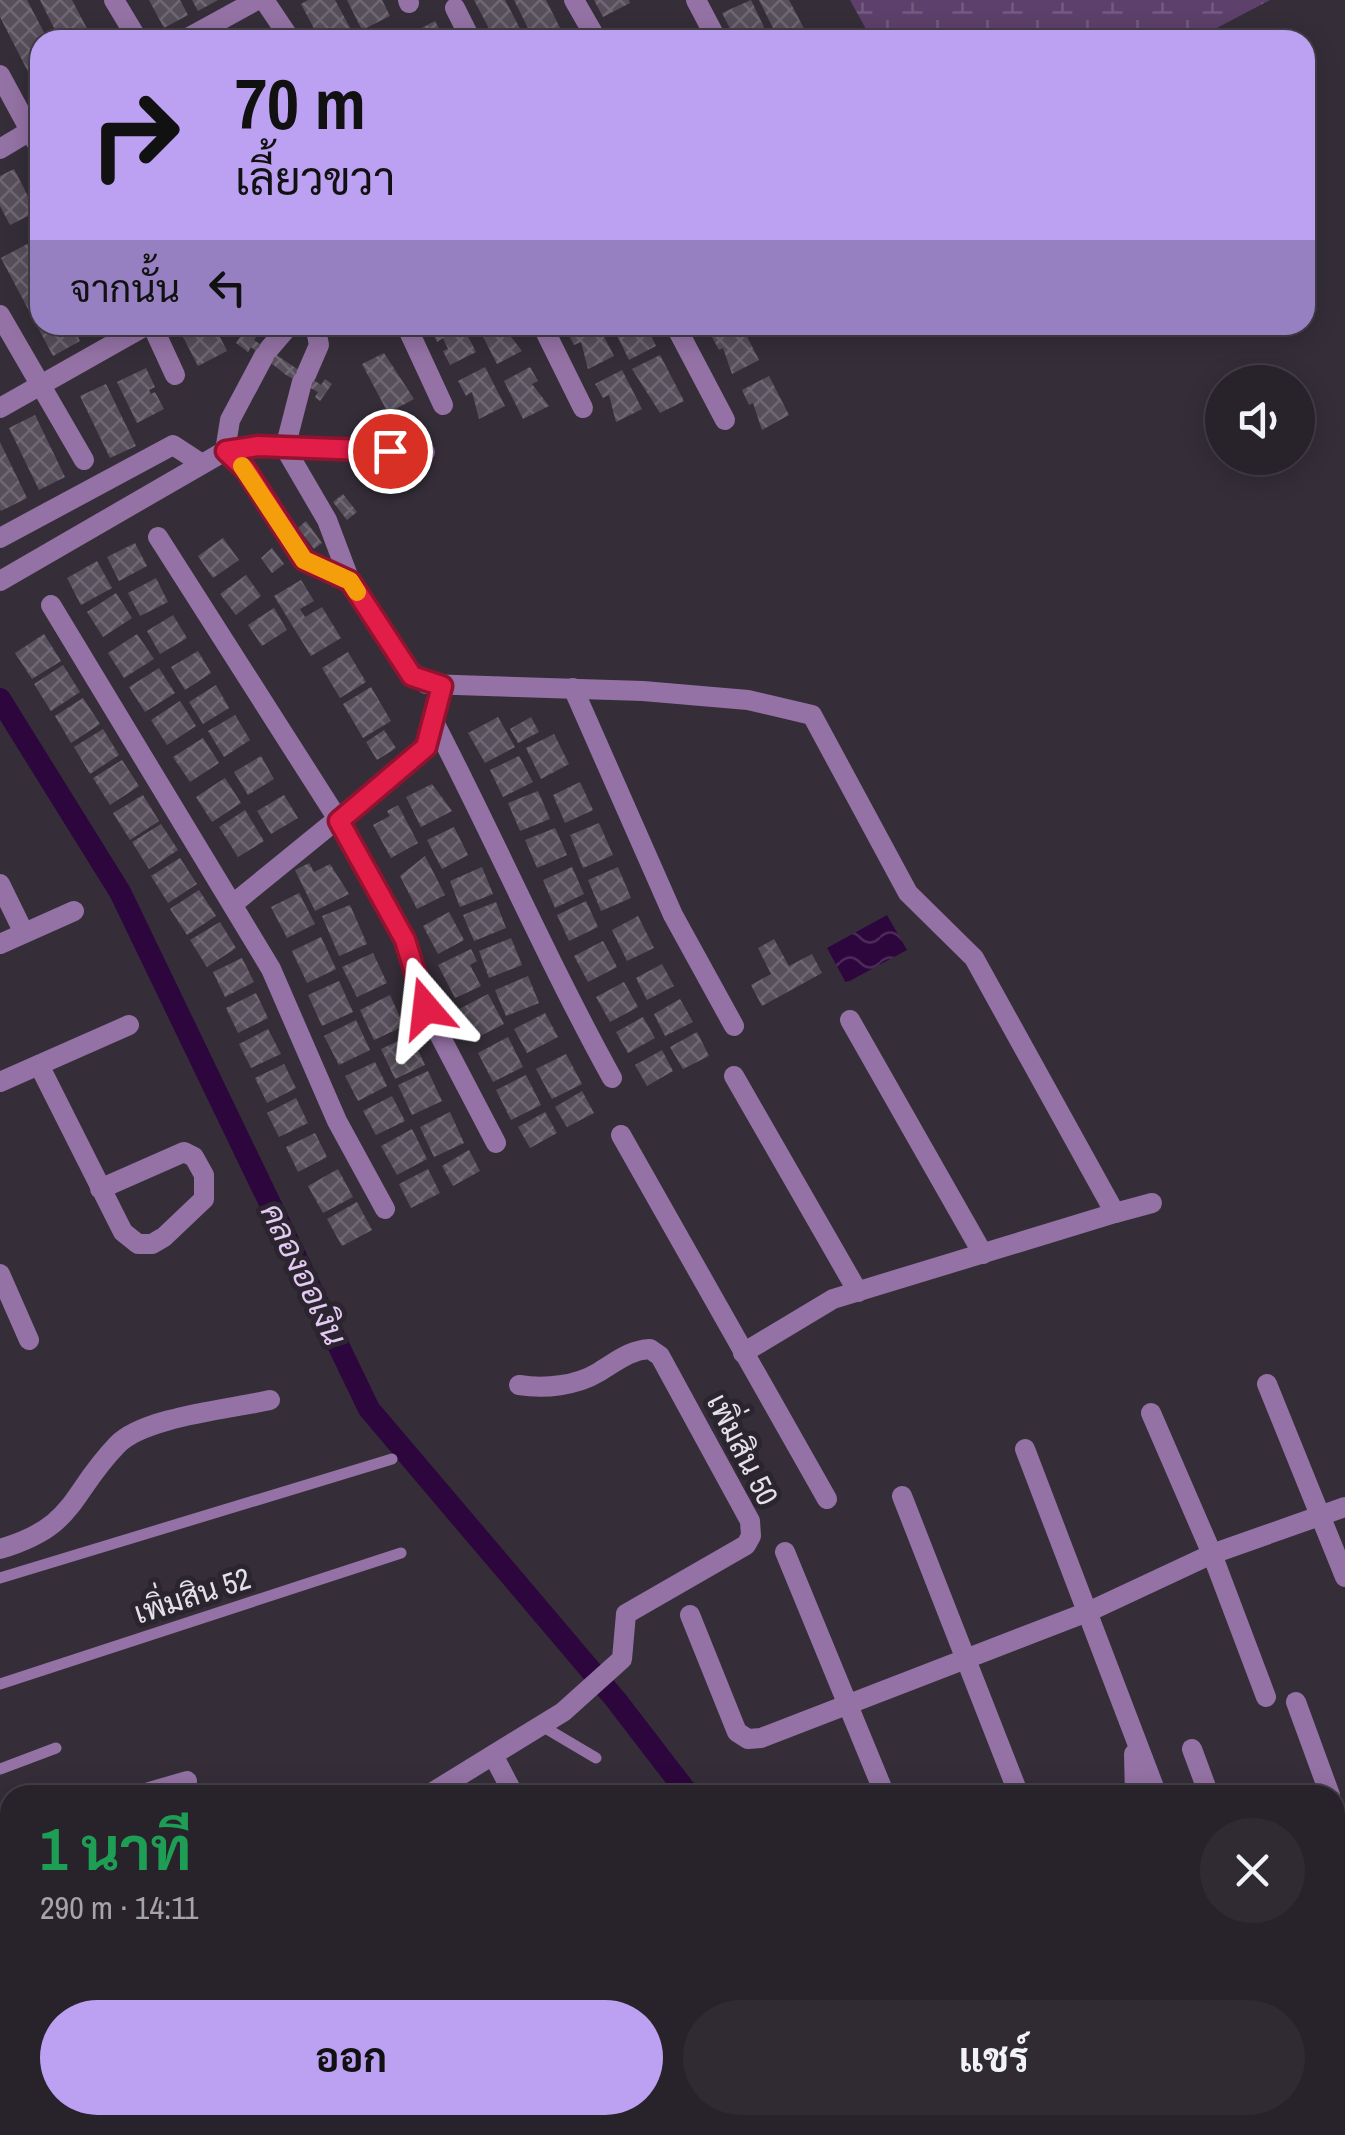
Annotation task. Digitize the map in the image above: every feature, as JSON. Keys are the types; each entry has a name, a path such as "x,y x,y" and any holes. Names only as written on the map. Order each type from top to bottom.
{"street":[{"path":"114,0 132,30"},
{"path":"203,30 260,0 283,30"},
{"path":"574,0 591,30"},
{"path":"696,0 712,30"},
{"path":"455,8 466,30"},
{"path":"0,75 30,124"},
{"path":"0,149 30,138"},
{"path":"0,315 84,460"},
{"path":"0,408 132,335"},
{"path":"154,335 175,375"},
{"path":"226,451 230,420 266,353 281,335"},
{"path":"318,335 319,345 304,378 285,448 327,520 350,581 412,676 442,686 573,688 748,700 812,715 908,893 974,958 1115,1213"},
{"path":"411,335 444,405"},
{"path":"547,335 583,408"},
{"path":"680,335 725,420"},
{"path":"0,538 172,445 199,462"},
{"path":"0,581 188,476 199,462 226,451 285,448 424,452"},
{"path":"226,451 246,470 304,560 350,581"},
{"path":"158,537 339,821 405,940 426,1008 496,1144"},
{"path":"51,605 271,969 337,1121 384,1209"},
{"path":"233,904 426,747 442,686"},
{"path":"573,688 672,915 734,1026"},
{"path":"434,724 499,848 552,969 612,1078"},
{"path":"0,884 24,933"},
{"path":"0,944 74,911"},
{"path":"850,1020 983,1254"},
{"path":"0,1082 129,1026"},
{"path":"39,1065 100,1189 123,1232 138,1244 152,1244 204,1199 206,1188 194,1157 184,1152 100,1189"},
{"path":"734,1076 858,1292"},
{"path":"621,1135 827,1499"},
{"path":"743,1353 833,1299 1152,1204"},
{"path":"0,1274 30,1340"},
{"name":"เพิ่มสิน 50","path":"444,1785 563,1712 622,1658 626,1614 746,1545 751,1536 750,1522 660,1356 650,1349 622,1356 594,1375 545,1389 519,1385"},
{"path":"1267,1384 1345,1577"},
{"path":"0,1549 48,1532 117,1444 138,1430 270,1400"},
{"path":"1151,1413 1212,1554 1266,1697"},
{"path":"1025,1448 1090,1611 1153,1785"},
{"path":"902,1496 1015,1785"},
{"path":"690,1615 737,1732 748,1739 1090,1611 1212,1554 1345,1506"},
{"path":"785,1552 882,1785"},
{"path":"1296,1702 1326,1785"},
{"path":"1134,1742 1135,1785"},
{"path":"1192,1749 1205,1785"},
{"path":"493,1755 509,1785"},
{"path":"173,1785 186,1781"}],"lane":[{"path":"0,1578 392,1459"},
{"name":"เพิ่มสิน 52","path":"0,1684 400,1553"},
{"path":"542,1726 596,1758"},
{"path":"0,1770 56,1748"}],"green space":[{"path":"850,0 1270,0 1213,30 866,30"}],"water":[{"path":"887,915 907,950 846,983 827,948"}],"building":[{"path":"0,0 27,0 43,30 30,30 30,76 0,17"},
{"path":"40,0 72,0 88,30 55,30"},
{"path":"149,0 180,0 188,15 164,28"},
{"path":"192,0 218,0 198,11"},
{"path":"308,0 335,0 351,30 315,30 301,4"},
{"path":"347,0 382,0 390,16 362,30"},
{"path":"474,0 505,0 521,30 490,30"},
{"path":"514,0 546,0 561,30 529,30"},
{"path":"594,0 629,0 630,3 603,17"},
{"path":"751,0 765,30 731,30 722,13"},
{"path":"759,0 789,0 805,30 774,30"},
{"path":"435,21 440,30 418,30"},
{"path":"14,169 30,200 30,215 10,225 0,206 0,176"},
{"path":"29,243 30,313 1,258"},
{"path":"42,335 77,335 80,341 53,356"},
{"path":"182,335 219,335 227,351 198,366"},
{"path":"242,335 257,335 254,340 321,385 325,379 332,384 320,401 315,397 318,392 286,375 251,347 248,352 236,343"},
{"path":"433,335 467,335 476,352 450,365 443,351 448,349 443,338 437,342"},
{"path":"482,335 510,335 522,351 497,364"},
{"path":"569,335 603,335 614,356 588,369 581,342 574,345"},
{"path":"617,335 651,335 656,346 629,360"},
{"path":"711,335 746,335 759,360 732,374 723,348 719,350"},
{"path":"384,353 414,399 388,413 362,364"},
{"path":"660,355 684,401 660,413 632,369"},
{"path":"485,367 505,406 479,419 472,392 466,396 458,381"},
{"path":"530,367 538,381 532,384 549,406 523,419 504,381"},
{"path":"146,368 155,387 149,390 151,394 155,392 164,409 137,423 117,382"},
{"path":"622,370 642,409 616,422 609,395 603,398 595,384"},
{"path":"769,376 789,415 762,430 753,403 749,405 742,390"},
{"path":"106,384 136,446 110,458 80,396"},
{"path":"35,415 65,477 39,490 9,428"},
{"path":"0,442 27,498 1,511 0,509"},
{"path":"343,494 357,512 347,520 333,502"},
{"path":"306,521 322,543 314,549 298,528"},
{"path":"223,538 239,560 213,578 198,556"},
{"path":"135,543 147,566 119,581 107,557"},
{"path":"272,548 284,564 272,573 261,558"},
{"path":"97,561 112,588 81,605 67,578"},
{"path":"246,575 261,596 236,615 220,594"},
{"path":"156,578 168,602 140,616 128,593"},
{"path":"301,580 314,601 300,609 305,617 322,607 341,638 311,656 274,596"},
{"path":"116,593 132,618 103,637 87,612"},
{"path":"274,608 287,630 262,646 248,625"},
{"path":"173,615 187,638 160,654 147,631"},
{"path":"44,634 61,661 32,679 15,653"},
{"path":"137,634 154,659 124,678 108,653"},
{"path":"198,651 211,673 185,690 171,667"},
{"path":"348,652 366,682 340,698 322,668"},
{"path":"63,665 80,692 51,711 34,684"},
{"path":"159,668 175,693 145,712 129,687"},
{"path":"216,685 229,708 203,724 189,702"},
{"path":"371,687 391,721 363,738 343,704"},
{"path":"83,698 100,724 71,743 55,716"},
{"path":"180,701 196,726 167,745 151,720"},
{"path":"235,715 250,740 224,757 208,731"},
{"path":"498,717 515,747 485,763 468,733"},
{"path":"531,717 539,732 518,743 510,729"},
{"path":"103,729 119,755 90,774 74,747"},
{"path":"384,730 396,748 377,760 366,742"},
{"path":"554,734 569,764 541,779 526,748"},
{"path":"203,738 219,763 190,782 173,757"},
{"path":"261,756 274,779 248,795 234,772"},
{"path":"519,756 533,782 503,797 490,770"},
{"path":"122,760 139,786 110,805 93,778"},
{"path":"225,778 241,803 212,822 196,797"},
{"path":"580,782 593,810 565,823 553,795"},
{"path":"432,784 452,811 421,827 406,797"},
{"path":"538,791 550,819 520,831 508,803"},
{"path":"143,795 159,821 130,840 113,813"},
{"path":"284,795 298,818 271,834 257,811"},
{"path":"398,805 418,843 391,858 373,825 390,816 387,811"},
{"path":"245,810 264,841 238,857 219,827"},
{"path":"599,823 613,855 583,868 570,835"},
{"path":"161,824 178,850 149,869 132,842"},
{"path":"454,827 468,855 442,869 427,840"},
{"path":"555,828 567,855 537,868 525,840"},
{"path":"425,856 445,895 417,909 400,876"},
{"path":"180,858 197,884 168,903 151,876"},
{"path":"309,863 314,872 330,864 349,894 315,911 295,870"},
{"path":"482,867 493,894 460,907 450,881"},
{"path":"572,867 584,894 555,908 543,880"},
{"path":"618,867 631,898 601,911 588,880"},
{"path":"199,890 216,916 187,935 170,909"},
{"path":"299,893 315,924 287,938 271,907"},
{"path":"586,901 598,927 569,941 557,915"},
{"path":"496,902 506,928 474,941 463,915"},
{"path":"350,905 367,944 339,956 322,916"},
{"path":"449,912 464,940 438,954 423,926"},
{"path":"638,916 654,948 627,961 612,930"},
{"path":"220,922 236,948 207,967 190,940"},
{"path":"321,937 336,969 307,983 292,951"},
{"path":"511,938 522,965 489,978 479,951"},
{"path":"774,939 789,966 812,954 822,973 762,1006 751,985 771,974 758,948"},
{"path":"603,941 617,967 588,982 574,956"},
{"path":"471,949 477,961 470,965 481,986 455,998 438,965"},
{"path":"373,953 387,983 357,997 342,967"},
{"path":"242,958 254,982 225,997 213,972"},
{"path":"662,964 674,986 647,1000 636,978"},
{"path":"528,976 539,1003 506,1016 495,990"},
{"path":"339,981 353,1012 322,1026 308,995"},
{"path":"624,982 638,1007 610,1022 596,997"},
{"path":"256,993 268,1018 238,1033 226,1008"},
{"path":"488,994 504,1024 474,1039 459,1009"},
{"path":"390,995 404,1026 374,1040 360,1010"},
{"path":"680,999 693,1022 665,1036 654,1014"},
{"path":"545,1013 558,1037 527,1053 514,1029"},
{"path":"643,1017 655,1038 628,1053 616,1032"},
{"path":"356,1020 370,1050 339,1065 324,1036"},
{"path":"268,1029 281,1054 251,1068 239,1044"},
{"path":"697,1032 709,1056 683,1069 670,1047"},
{"path":"411,1035 425,1065 395,1079 381,1049"},
{"path":"508,1037 523,1067 493,1082 478,1053"},
{"path":"662,1050 673,1071 647,1086 635,1065"},
{"path":"566,1054 582,1084 552,1099 536,1069"},
{"path":"375,1062 387,1086 358,1101 345,1076"},
{"path":"284,1064 296,1088 267,1103 255,1078"},
{"path":"428,1071 442,1101 412,1115 398,1085"},
{"path":"526,1075 541,1105 511,1120 496,1090"},
{"path":"582,1091 594,1113 567,1127 555,1107"},
{"path":"392,1096 405,1121 376,1135 363,1111"},
{"path":"296,1098 308,1123 279,1137 267,1113"},
{"path":"450,1112 464,1143 434,1157 420,1127"},
{"path":"545,1112 557,1133 530,1148 518,1127"},
{"path":"412,1129 427,1159 397,1175 381,1146"},
{"path":"315,1133 327,1157 298,1172 286,1147"},
{"path":"469,1150 480,1171 453,1186 442,1166"},
{"path":"338,1169 353,1197 323,1213 308,1186"},
{"path":"428,1169 440,1193 411,1208 399,1184"},
{"path":"357,1202 372,1230 342,1246 327,1219"}],"waterway":[{"name":"คลองออเงิน","path":"0,699 120,892 369,1409 616,1700 681,1785"}],"slow traffic":[{"path":"242,466 304,560 350,581 357,592"}],"route":[{"path":"390,451 258,446 226,451 246,470 304,560 350,581 412,676 426,684 442,686 426,747 339,821 405,940 426,1008"}]}
